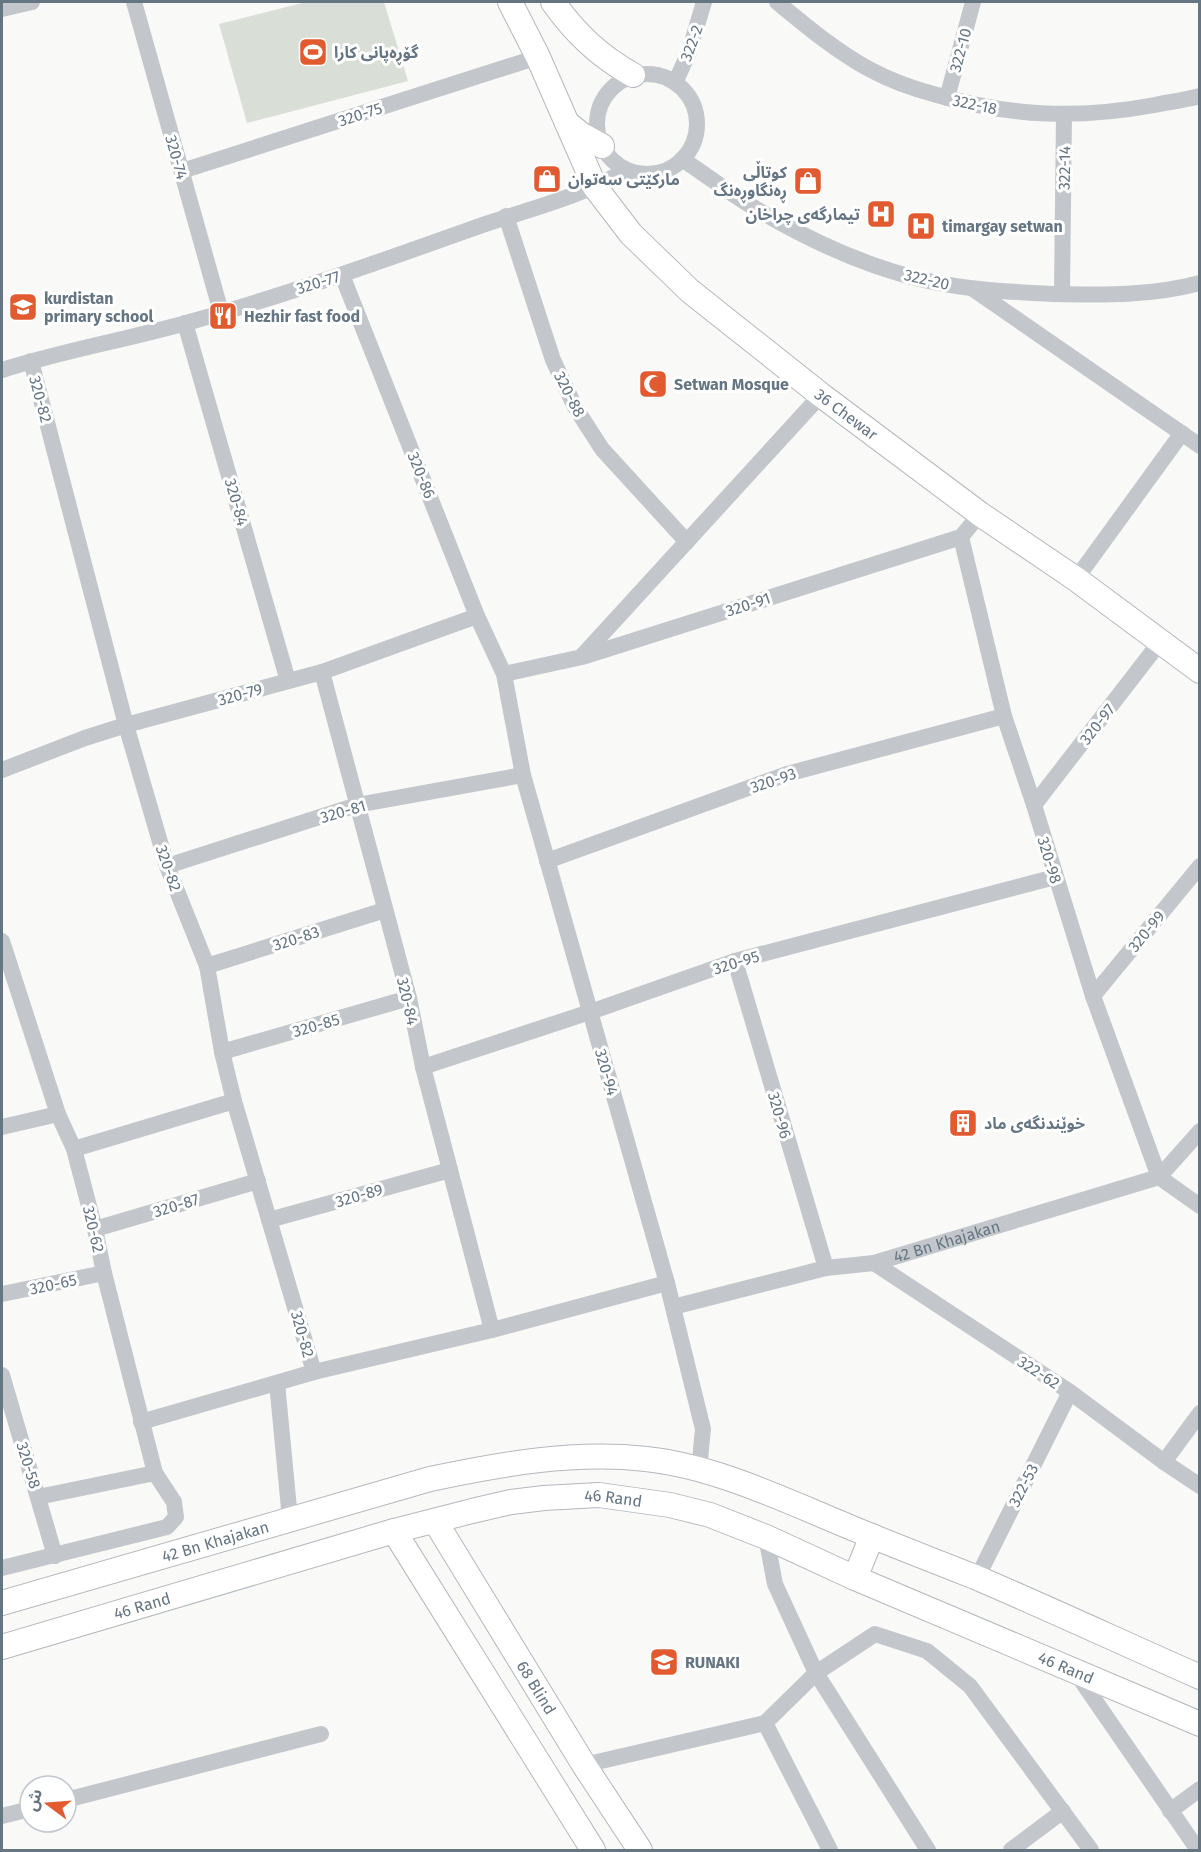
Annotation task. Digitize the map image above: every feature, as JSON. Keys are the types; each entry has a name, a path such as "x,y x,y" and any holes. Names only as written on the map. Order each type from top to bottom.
{"main road":[{"name":"36 Chewar","path":"510,2 538,57 595,187 631,234 690,291 821,394 980,514 1076,579 1200,670"},
{"path":"553,2 587,43 613,64 633,75"},
{"path":"566,121 582,135 602,146"},
{"name":"42 Bn Khajakan","path":"2,1604 430,1479 485,1467 562,1458 610,1456 649,1459 699,1470"},
{"path":"699,1470 746,1485 977,1578 1200,1677"},
{"name":"46 Rand","path":"2,1647 394,1531 511,1502 599,1495 670,1505 710,1515 1200,1724"},
{"name":"68 Blind","path":"435,1521 584,1765 640,1851"},
{"path":"394,1531 593,1851"},
{"path":"855,1578 872,1536"}],"street":[{"path":"2,9 32,2"},
{"name":"320-74","path":"134,2 221,312"},
{"name":"322-2","path":"675,83 689,52 704,2"},
{"name":"322-18","path":"777,2 825,40 868,69 904,86 997,110 1043,115 1094,113 1137,108 1200,96"},
{"name":"322-10","path":"948,98 973,2"},
{"name":"320-75","path":"182,171 538,57"},
{"path":"647,73 662,76 675,83 686,93 693,105 696,134 691,147 682,159 670,168 656,173 641,174 626,170 612,160 602,146 597,129 598,112 605,96 617,83 633,75 647,73"},
{"name":"322-14","path":"1062,294 1064,114"},
{"name":"322-20","path":"682,159 764,214 830,248 875,266 914,277 972,288 1062,294 1131,294 1182,288 1200,283"},
{"name":"320-77","path":"2,370 185,323 342,275 506,216 595,187 626,170"},
{"name":"320-88","path":"506,216 553,360 575,407 602,449 687,542"},
{"name":"320-86","path":"342,275 477,616 504,674"},
{"path":"972,288 1200,446"},
{"name":"320-84","path":"185,323 288,681"},
{"name":"320-82","path":"32,361 126,725 167,866 207,966 222,1052 234,1101 314,1372"},
{"path":"582,657 821,394"},
{"path":"1076,579 1182,433"},
{"path":"961,537 980,514"},
{"name":"320-91","path":"504,674 582,657 961,537"},
{"name":"320-98","path":"961,537 1004,716 1093,996 1159,1177"},
{"name":"320-79","path":"2,770 126,725 322,672 477,616"},
{"name":"320-97","path":"1034,805 1160,642"},
{"name":"320-84","path":"322,672 409,998 423,1067 492,1330"},
{"name":"320-94","path":"504,674 524,775 667,1283 703,1429 699,1470"},
{"name":"320-93","path":"547,861 787,774 1004,716"},
{"name":"320-81","path":"167,866 357,805 524,775"},
{"name":"320-99","path":"1093,996 1200,866"},
{"name":"320-95","path":"423,1067 735,961 1055,877"},
{"name":"320-83","path":"207,966 385,910"},
{"name":"320-62","path":"2,945 58,1114 74,1149 155,1473 174,1503 176,1517 167,1527 55,1556"},
{"name":"320-96","path":"735,961 826,1268"},
{"name":"320-85","path":"222,1052 409,998"},
{"path":"74,1149 234,1101"},
{"path":"2,1127 58,1114"},
{"path":"1200,1131 1159,1177 1200,1206"},
{"name":"320-89","path":"269,1220 450,1170"},
{"name":"42 Bn Khajakan","path":"673,1307 826,1268 874,1263 1159,1177"},
{"name":"320-87","path":"94,1229 258,1180"},
{"name":"322-62","path":"874,1263 1070,1392 1200,1486"},
{"name":"320-65","path":"2,1294 104,1273"},
{"path":"141,1422 314,1372 492,1330 667,1283"},
{"name":"320-58","path":"2,1375 55,1556"},
{"path":"277,1383 290,1519"},
{"name":"322-53","path":"977,1578 1070,1392"},
{"path":"1164,1462 1200,1413"},
{"path":"38,1497 155,1473"},
{"path":"766,1537 775,1584 816,1673 928,1851"},
{"path":"2,1568 55,1556"},
{"path":"584,1765 765,1724 816,1673 875,1634 927,1651 970,1686 1091,1851"},
{"path":"1076,1673 1198,1851"},
{"path":"765,1724 830,1851"},
{"path":"78,1797 321,1734"},
{"path":"1170,1811 1200,1789"},
{"path":"1011,1851 1062,1811"},
{"path":"2,1816 18,1812"}],"shaded area":[{"name":"گۆڕەپانی کارا","path":"306,2 384,2 408,81 247,123 219,24"}],"place":[{"name":"گۆڕەپانی کارا","path":"313,52"},
{"name":"مارکێتی سەتوان","path":"547,179"},
{"name":"کوتاڵی ڕەنگاوڕەنگ","path":"808,181"},
{"name":"تیمارگەی چراخان","path":"881,214"},
{"name":"timargay setwan","path":"921,226"},
{"name":"kurdistan primary school","path":"23,307"},
{"name":"Hezhir fast food","path":"223,316"},
{"name":"Setwan Mosque","path":"653,384"},
{"name":"خوێندنگەی ماد","path":"963,1123"},
{"name":"RUNAKI","path":"664,1662"}]}
